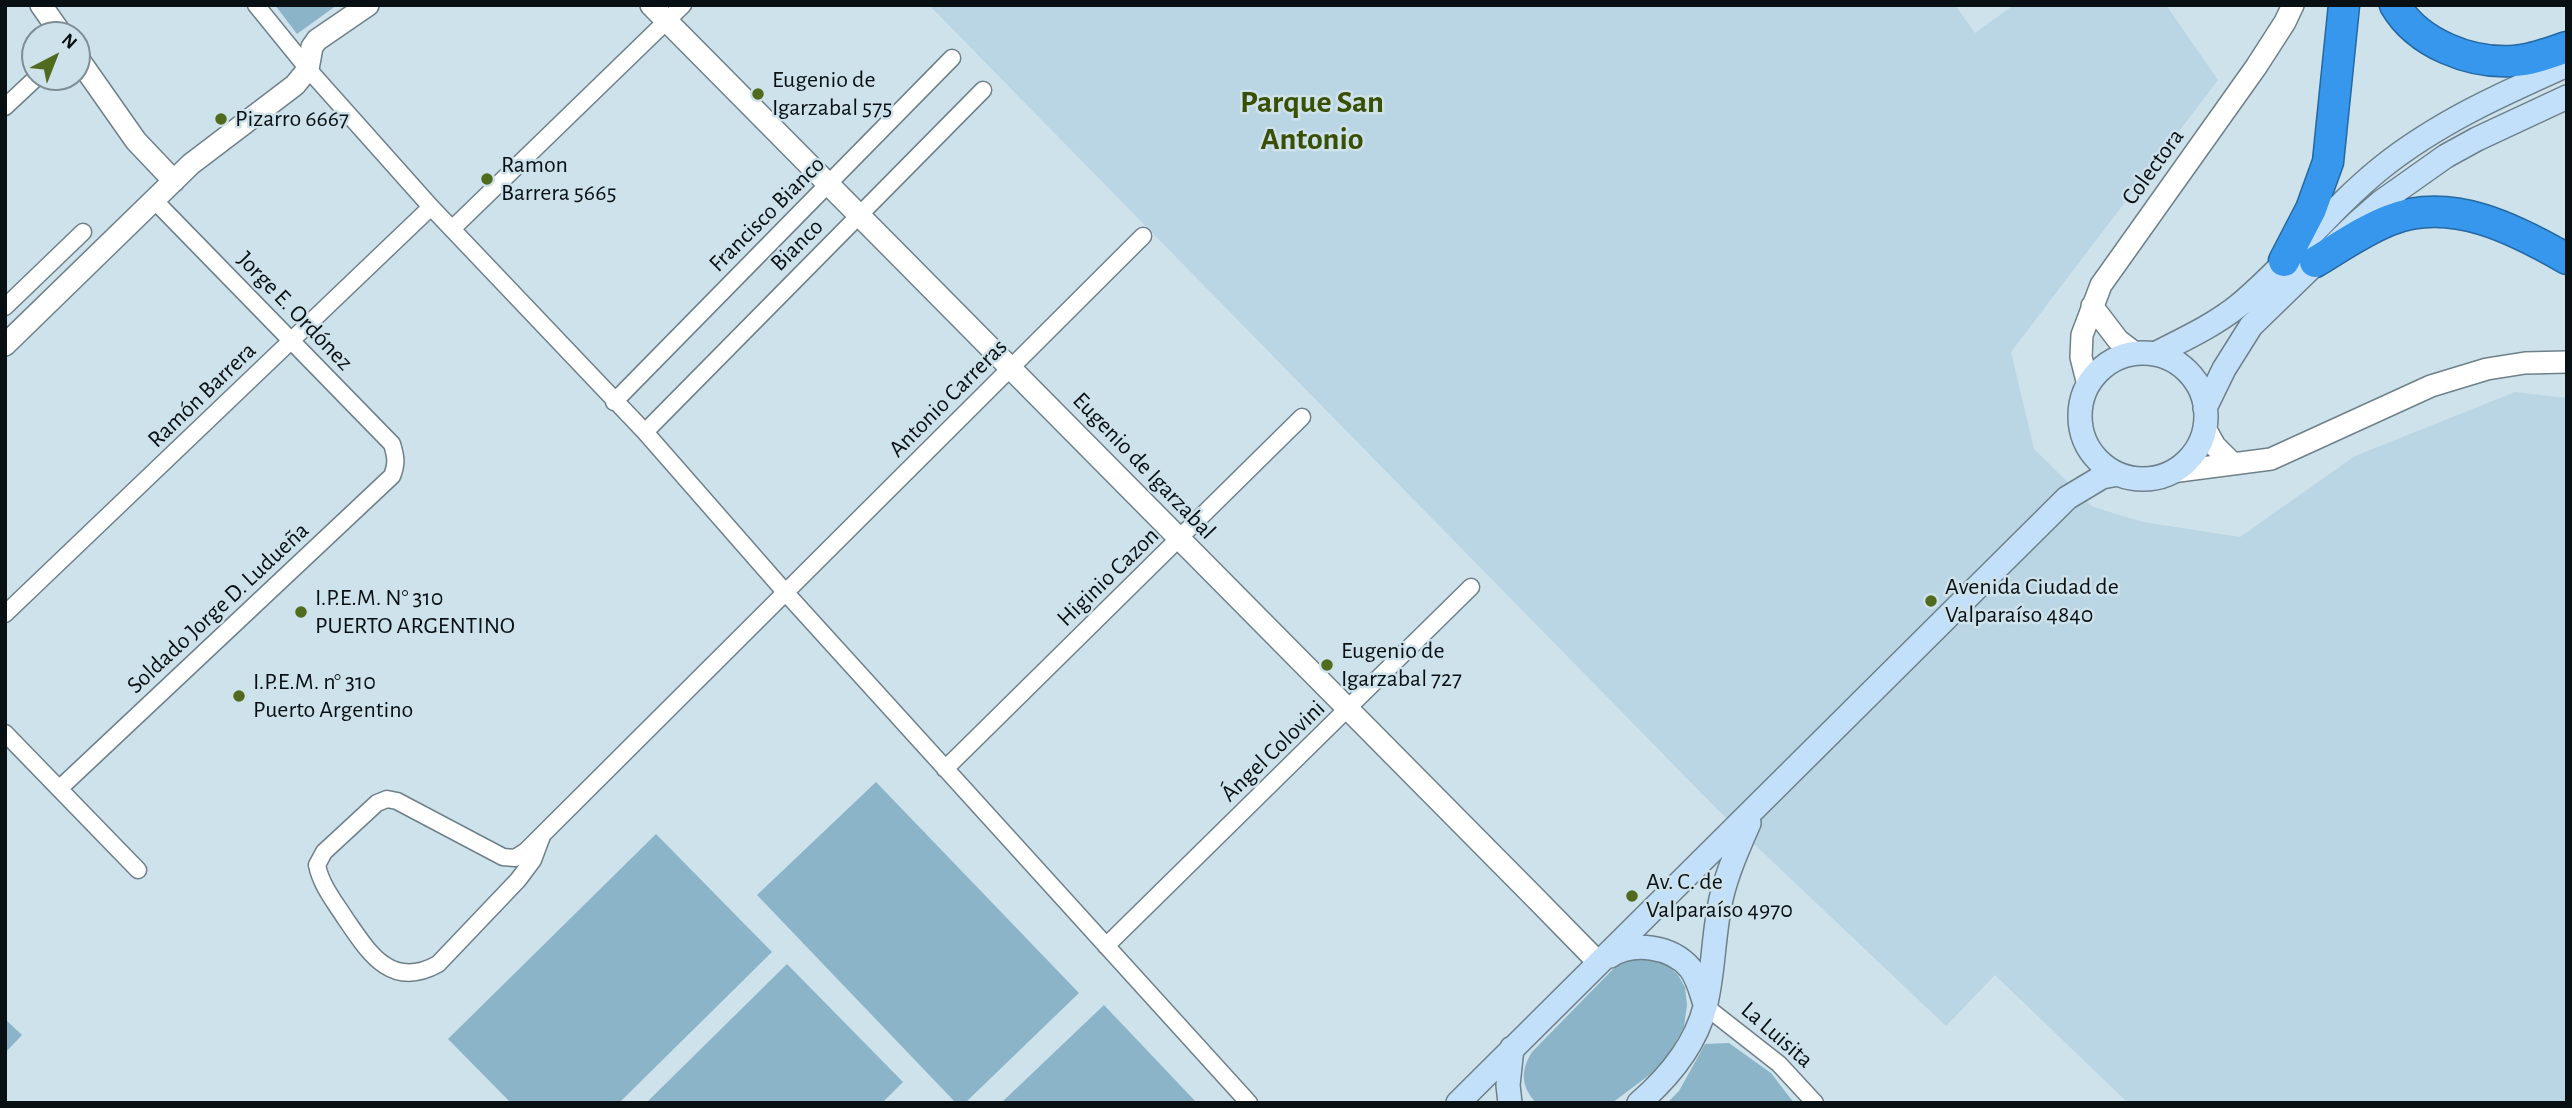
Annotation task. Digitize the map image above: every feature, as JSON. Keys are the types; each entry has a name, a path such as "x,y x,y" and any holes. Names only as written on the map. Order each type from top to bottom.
{"highway":[{"path":"2284,261 2312,209 2328,162 2344,5"},
{"path":"2395,5 2417,30 2440,45 2466,56 2490,61 2513,61 2533,58 2567,47"},
{"path":"2315,262 2391,219 2433,211 2480,218 2505,227 2567,259"}],"main road":[{"path":"2567,65 2477,106 2415,143 2346,198 2225,316 2145,354 2116,358 2100,370 2088,385 2081,404 2080,424 2086,443 2105,466 2118,474 2133,478 2152,478 2171,472 2186,461 2198,446 2205,418 2224,369 2251,326 2315,262 2381,202 2428,169 2477,139 2567,97"},
{"path":"2145,354 2174,361 2190,373 2200,390 2205,418"},
{"path":"2067,498 2078,475 2086,443"},
{"path":"1458,1103 2067,498 2102,477 2118,474"},
{"path":"1639,1103 1657,1088 1678,1064 1695,1033 1705,1006 1721,900 1732,862 1754,811"},
{"path":"1599,964 1620,949 1647,947 1667,953 1680,959 1691,970 1705,1006"},
{"path":"1510,1103 1512,1048"}],"street":[{"path":"41,5 52,21"},
{"path":"256,5 308,69 431,208 645,432 786,593 1249,1103"},
{"path":"5,345 191,164 295,85 308,69 312,47 317,40 369,5"},
{"name":"Eugenio de Igarzabal","path":"651,5 1011,366 1179,540 1349,708 1599,964"},
{"path":"452,229 683,5"},
{"name":"Colectora","path":"2088,385 2081,357 2082,335 2092,306 2108,274 2256,68 2293,5"},
{"name":"Francisco Bianco","path":"614,402 952,58"},
{"path":"91,77 136,141 174,181"},
{"name":"Bianco","path":"645,432 983,90"},
{"path":"5,107 22,91"},
{"name":"Jorge E. Ordónez","path":"155,201 392,444 396,456"},
{"name":"Ramón Barrera","path":"5,614 431,208"},
{"path":"5,307 83,232"},
{"name":"Antonio Carreras","path":"542,836 533,860 518,880 438,964 421,973 404,974 386,966 368,951 326,889 317,866 324,852 377,803 387,799 397,801 503,857 515,859 526,851 1143,236"},
{"path":"2092,306 2112,335 2145,354"},
{"path":"2171,472 2271,459 2431,386 2487,369 2525,363 2567,362"},
{"name":"Higinio Cazon","path":"945,769 1302,417"},
{"path":"2205,418 2215,446 2232,463"},
{"name":"Soldado Jorge D. Ludueña","path":"60,788 392,476 396,456"},
{"name":"Ángel Colovini","path":"1106,946 1471,587"},
{"path":"5,733 138,870"},
{"name":"La Luisita","path":"1705,1006 1779,1064 1815,1103"}],"shaded area":[{"path":"275,5 337,5 297,34"},
{"path":"929,5 1955,5 1975,33 2014,5 2166,5 2218,80 2011,352 2034,449 2093,507 2143,522 2240,537 2355,456 2515,392 2567,398 2567,1103 2128,1103 1995,975 1946,1026 1715,807"},
{"path":"876,782 1079,993 965,1103 956,1103 757,895"},
{"path":"656,834 772,952 619,1103 511,1103 448,1039"},
{"path":"1642,956 1665,963 1678,975 1685,987 1687,1005 1684,1027 1668,1055 1652,1073 1612,1103 1536,1103 1527,1091 1524,1078 1525,1066 1532,1052 1615,967"},
{"path":"787,964 903,1082 882,1103 646,1103"},
{"path":"1104,1005 1197,1103 1001,1103"},
{"path":"5,1019 22,1035 5,1053"},
{"path":"1729,1043 1771,1073 1794,1103 1667,1103 1679,1091 1705,1044"}],"place":[{"name":"Eugenio de Igarzabal 575","path":"758,94"},
{"name":"Pizarro 6667","path":"221,119"},
{"name":"Ramon Barrera 5665","path":"487,179"},
{"name":"Avenida Ciudad de Valparaíso 4840","path":"1931,601"},
{"name":"I.P.E.M. N° 310 PUERTO ARGENTINO","path":"301,612"},
{"name":"Eugenio de Igarzabal 727","path":"1327,665"},
{"name":"I.P.E.M. n° 310 Puerto Argentino","path":"239,696"},
{"name":"Av. C. de Valparaíso 4970","path":"1632,896"}],"district":[{"name":"Parque San Antonio","path":"1312,120"}]}
